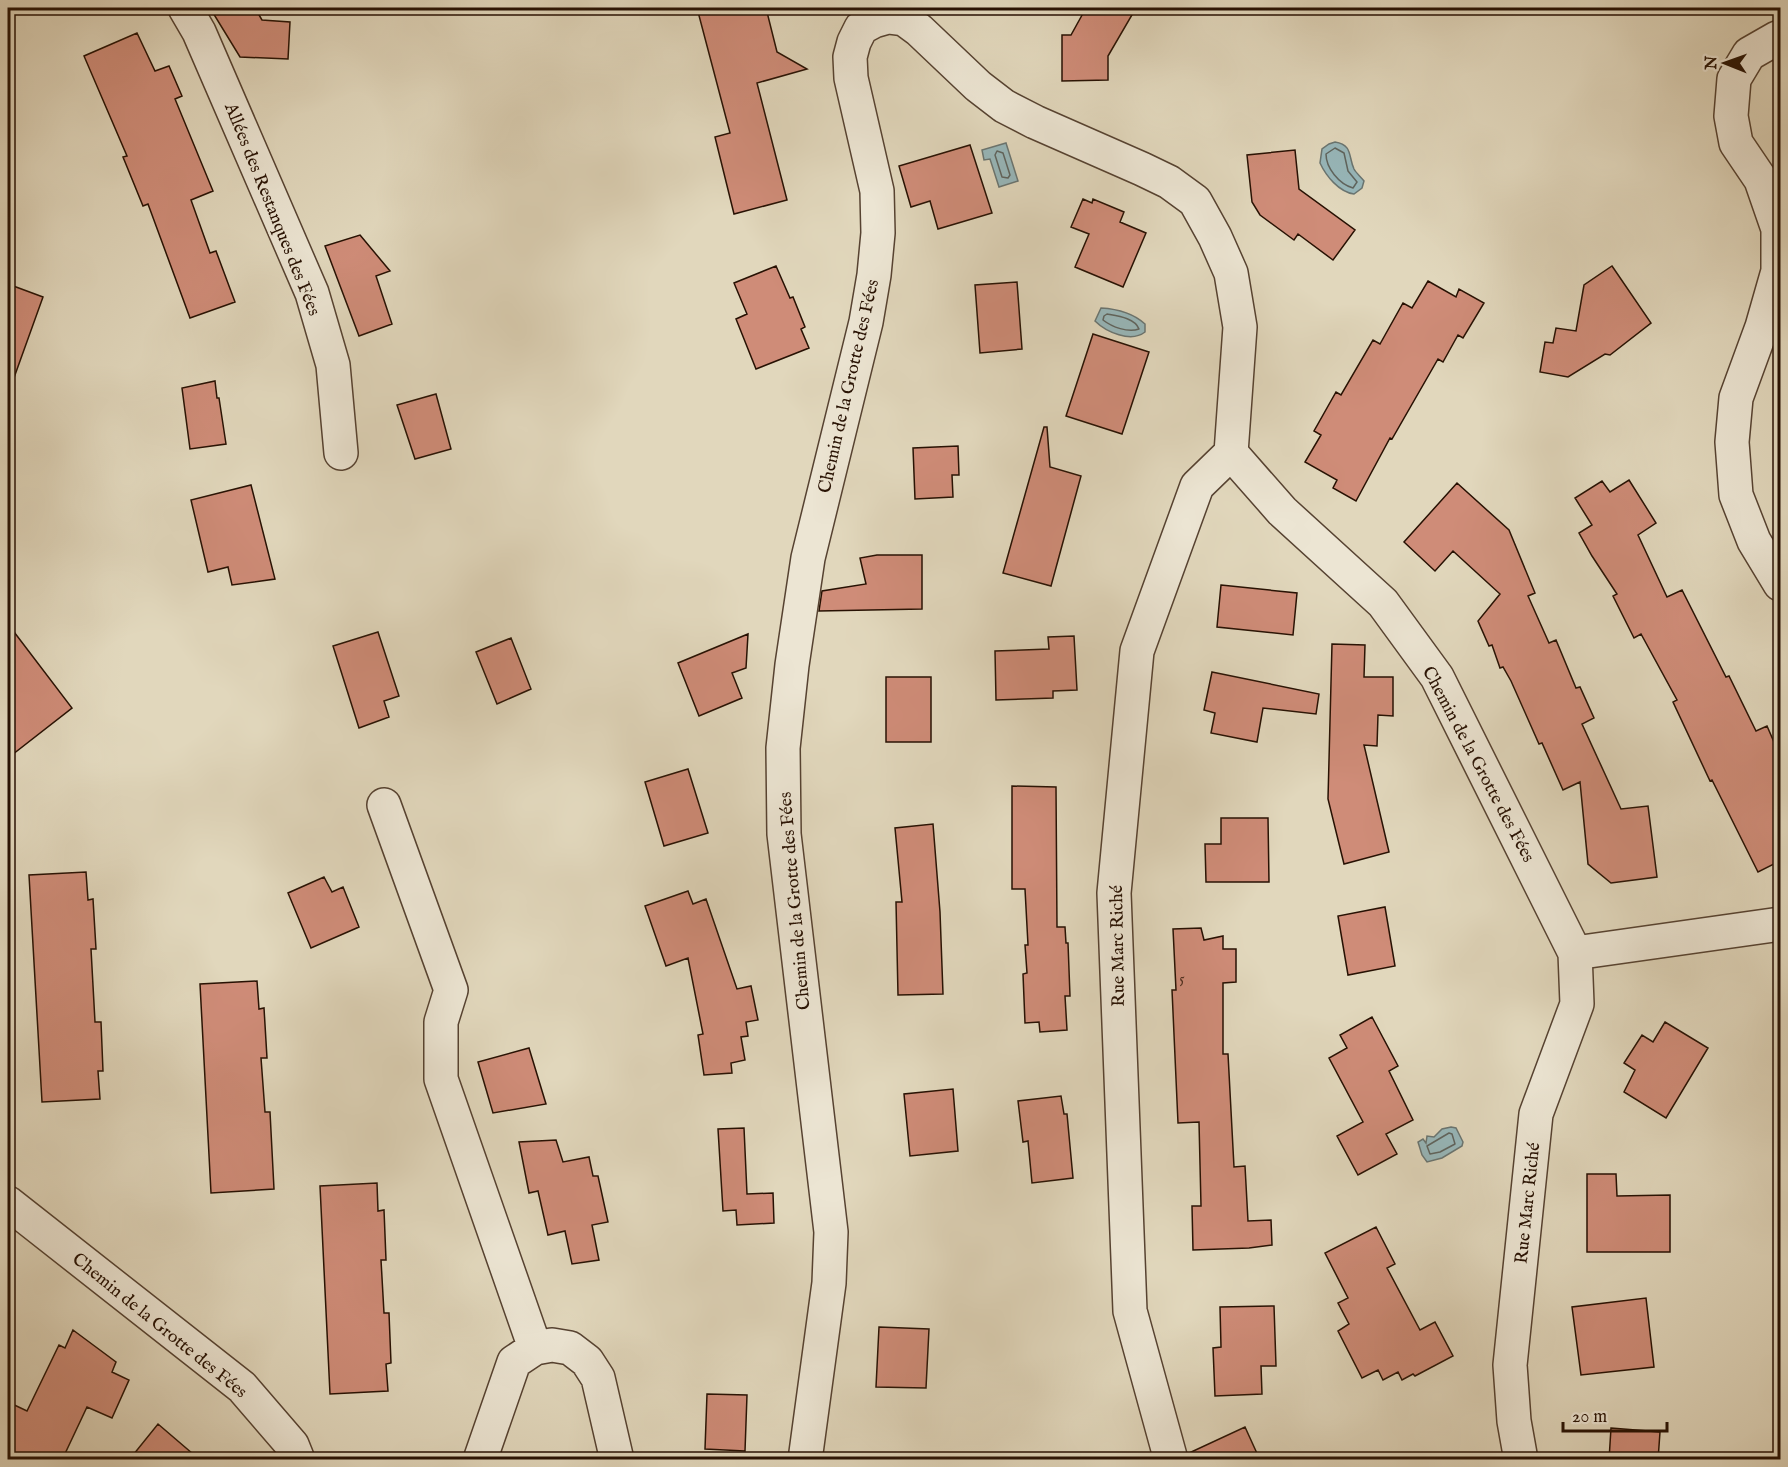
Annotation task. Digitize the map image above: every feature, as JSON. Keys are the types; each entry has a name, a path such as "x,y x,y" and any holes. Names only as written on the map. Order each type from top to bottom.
{"street":[{"name":"Allées des Restanques des Fées","path":"185,8 200,32 312,293 333,365 341,453"},
{"name":"Chemin de la Grotte des Fées","path":"805,1460 826,1302 831,1232 784,834 783,748 792,665 808,558 866,322 874,275 878,233 877,191 851,78 850,57 861,28 888,17 904,19 919,30 978,86 1004,106 1035,122 1142,168 1168,182 1195,201 1231,273 1240,327 1231,453 1282,510 1383,603 1437,677 1575,952"},
{"path":"1780,38 1749,54 1734,79 1731,116 1736,143 1761,180 1778,229 1778,271 1762,327 1736,398 1732,442 1736,495 1754,541 1780,584"},
{"name":"Rue Marc Riché","path":"1171,1460 1130,1311 1114,893 1137,651 1197,486 1231,453"},
{"path":"384,805 451,990 441,1022 441,1079 535,1348"},
{"path":"1575,952 1780,924"},
{"name":"Rue Marc Riché","path":"1521,1460 1514,1421 1510,1365 1514,1319 1536,1114 1577,1004 1575,952"},
{"name":"Chemin de la Grotte des Fées","path":"8,1203 243,1387 291,1445 298,1460"},
{"path":"480,1460 514,1362 535,1348 552,1345 570,1348 587,1361 598,1378 617,1460"}],"water":[{"path":"1335,142 1347,148 1354,169 1364,181 1362,188 1354,194 1348,193 1334,183 1320,163 1322,149"},
{"path":"1006,143 1018,181 999,187 990,159 984,160 982,150"},
{"path":"1101,308 1130,314 1145,324 1145,332 1126,336 1105,329 1095,321"},
{"path":"1456,1128 1463,1142 1462,1146 1442,1158 1427,1162 1418,1142 1423,1139 1426,1143 1427,1136 1434,1137 1442,1129"}],"building":[{"path":"210,8 255,8 262,20 290,22 288,59 240,57"},
{"path":"697,8 766,8 777,52 807,69 757,83 787,200 734,214 715,137 730,133"},
{"path":"1086,8 1136,8 1108,56 1108,80 1062,81 1062,35 1071,35"},
{"path":"137,33 155,71 169,66 182,96 175,99 213,191 191,200 210,253 216,251 235,302 190,318 148,204 143,206 123,157 127,156 84,56"},
{"path":"970,145 992,213 938,229 930,201 911,207 899,166"},
{"path":"1295,150 1299,189 1355,230 1333,260 1298,234 1294,240 1260,215 1252,202 1247,155"},
{"path":"1083,199 1092,203 1093,199 1124,212 1120,222 1146,233 1123,287 1075,267 1089,234 1071,227"},
{"path":"360,235 390,271 376,276 392,324 359,336 325,246"},
{"path":"776,266 790,298 793,297 805,327 801,329 809,348 756,369 736,319 747,314 734,283"},
{"path":"1612,266 1651,323 1610,355 1605,354 1568,377 1540,372 1545,342 1553,343 1556,328 1576,331 1584,285"},
{"path":"1428,281 1456,297 1459,289 1484,303 1463,338 1458,335 1443,362 1438,359 1392,439 1390,438 1356,501 1333,488 1337,480 1305,462 1321,435 1314,431 1336,392 1341,395 1373,340 1380,344 1403,303 1412,308"},
{"path":"1017,282 1022,349 980,353 975,285"},
{"path":"8,284 43,297 11,386 8,385"},
{"path":"1093,334 1149,352 1122,434 1066,416"},
{"path":"215,381 226,444 190,449 182,388"},
{"path":"436,394 451,449 415,459 397,405"},
{"path":"1044,427 1047,427 1050,467 1081,476 1051,586 1003,573"},
{"path":"958,446 959,475 952,475 953,497 915,499 913,448"},
{"path":"1629,480 1656,523 1638,535 1667,597 1682,590 1756,731 1767,726 1780,756 1780,861 1758,872 1712,780 1710,781 1673,702 1677,700 1641,634 1634,638 1613,596 1617,594 1579,533 1592,525 1575,498 1602,481 1610,492"},
{"path":"1457,483 1509,530 1535,593 1528,596 1549,643 1556,640 1576,688 1580,687 1594,718 1582,724 1621,809 1648,806 1657,877 1611,883 1588,864 1580,782 1563,790 1542,743 1539,744 1511,681 1503,667 1500,668 1492,645 1489,646 1478,621 1500,594 1453,551 1435,571 1404,542"},
{"path":"251,485 275,579 232,585 228,567 208,572 191,500"},
{"path":"877,555 922,555 922,609 819,611 822,591 866,584 860,558"},
{"path":"1221,585 1297,593 1293,635 1217,627"},
{"path":"8,624 72,708 8,758"},
{"path":"378,632 399,696 384,701 389,717 359,728 333,646"},
{"path":"748,634 746,668 732,673 742,698 699,716 678,663"},
{"path":"1074,636 1077,690 1053,691 1053,698 996,700 995,651 1049,649 1048,637"},
{"path":"511,638 531,689 497,704 476,652"},
{"path":"1332,644 1365,645 1364,677 1393,677 1393,716 1378,715 1377,746 1364,745 1389,852 1344,864 1328,799"},
{"path":"1212,672 1319,694 1316,714 1263,708 1257,742 1211,733 1215,713 1204,710"},
{"path":"886,677 931,677 931,742 886,742"},
{"path":"688,769 708,833 664,846 645,782"},
{"path":"1012,786 1056,787 1057,927 1065,927 1066,943 1068,943 1070,996 1065,996 1067,1030 1040,1032 1039,1022 1025,1023 1023,974 1027,973 1025,945 1028,945 1025,889 1012,889"},
{"path":"1221,818 1268,818 1269,882 1206,882 1205,844 1221,844"},
{"path":"933,824 940,912 943,994 898,995 896,902 902,902 895,828"},
{"path":"86,872 88,900 93,899 96,949 91,949 95,1022 101,1022 103,1071 98,1071 100,1099 42,1102 29,875"},
{"path":"324,877 332,892 343,887 359,927 311,948 288,893"},
{"path":"688,891 693,904 706,899 737,989 751,986 758,1020 746,1022 748,1036 741,1037 745,1060 731,1063 732,1073 704,1075 698,1035 703,1034 688,958 666,966 645,906"},
{"path":"1385,907 1395,966 1348,975 1338,916"},
{"path":"1201,928 1204,940 1223,936 1223,949 1236,949 1236,982 1223,983 1223,1054 1228,1054 1234,1167 1245,1166 1248,1221 1271,1220 1272,1245 1193,1250 1192,1206 1201,1206 1199,1122 1178,1123 1172,990 1176,990 1173,929"},
{"path":"257,981 259,1009 264,1008 267,1058 261,1058 265,1112 270,1112 274,1189 211,1193 200,984"},
{"path":"1372,1017 1398,1066 1389,1071 1413,1120 1386,1134 1397,1154 1358,1175 1337,1136 1363,1122 1329,1058 1347,1048 1340,1035"},
{"path":"1665,1022 1708,1048 1666,1118 1624,1092 1635,1070 1624,1063 1642,1035 1653,1042"},
{"path":"529,1048 546,1104 493,1113 478,1062"},
{"path":"953,1089 958,1151 910,1156 904,1094"},
{"path":"1061,1096 1064,1114 1067,1114 1073,1178 1032,1183 1028,1141 1023,1142 1018,1101"},
{"path":"744,1128 747,1194 773,1193 774,1223 737,1225 736,1210 723,1211 718,1129"},
{"path":"556,1140 563,1162 589,1157 593,1176 598,1176 608,1222 592,1225 599,1260 572,1264 565,1231 548,1235 538,1191 529,1193 519,1142"},
{"path":"1587,1174 1616,1174 1617,1196 1670,1195 1670,1252 1587,1252"},
{"path":"377,1183 378,1211 384,1210 386,1260 381,1260 384,1313 389,1313 391,1363 386,1364 388,1391 330,1394 320,1186"},
{"path":"1376,1227 1395,1264 1387,1268 1420,1330 1435,1322 1453,1356 1415,1376 1413,1374 1402,1380 1398,1372 1383,1380 1378,1370 1362,1378 1338,1331 1349,1324 1338,1303 1348,1298 1325,1253"},
{"path":"1646,1298 1654,1367 1581,1375 1572,1307"},
{"path":"1274,1306 1276,1366 1261,1366 1262,1394 1215,1396 1213,1348 1221,1347 1220,1307"},
{"path":"879,1327 929,1329 926,1388 876,1387"},
{"path":"73,1330 116,1362 112,1372 129,1380 112,1418 87,1407 62,1460 8,1460 8,1402 27,1411 59,1345 65,1348"},
{"path":"707,1394 747,1395 745,1451 705,1449"},
{"path":"158,1424 200,1460 129,1460"},
{"path":"1245,1427 1260,1460 1189,1460 1189,1453"},
{"path":"1611,1428 1660,1432 1658,1460 1609,1460"}]}
